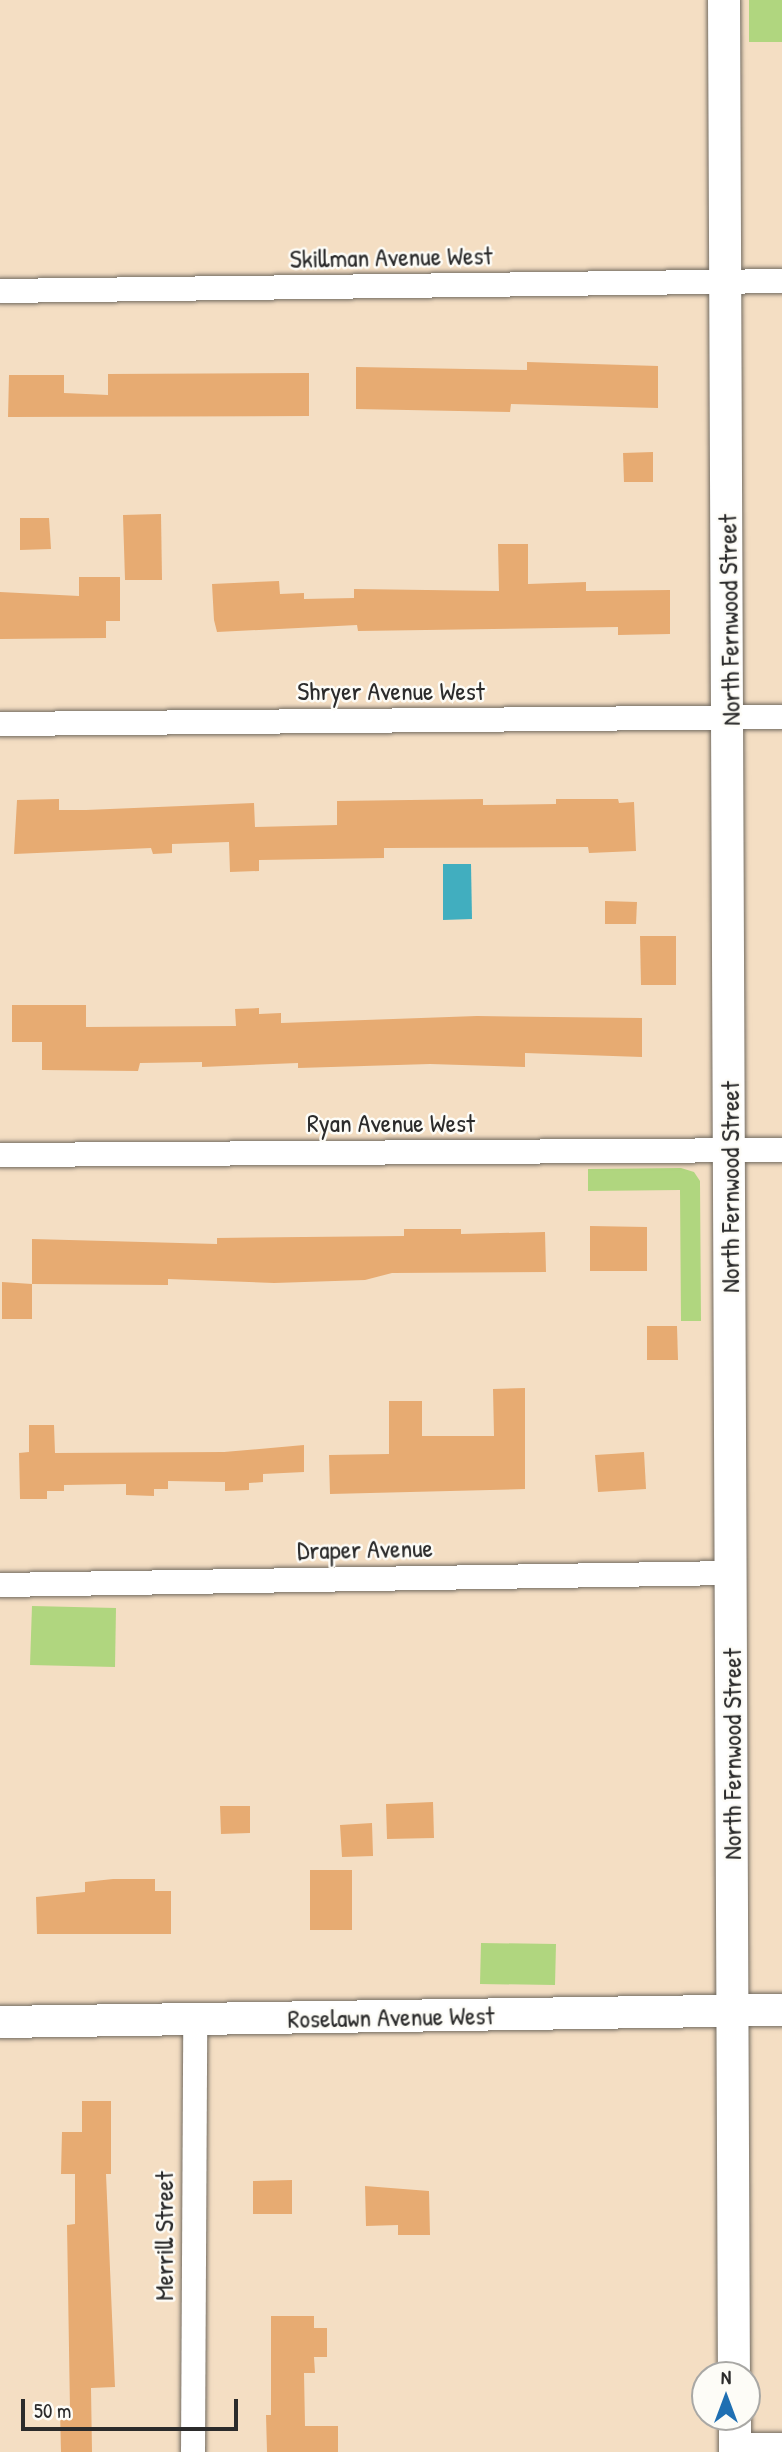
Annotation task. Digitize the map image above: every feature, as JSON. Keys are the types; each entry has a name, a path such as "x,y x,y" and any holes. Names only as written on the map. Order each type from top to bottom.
{"street":[{"name":"North Fernwood Street","path":"724,0 730,719 734,2361"},
{"name":"Skillman Avenue West","path":"0,292 782,281"},
{"name":"Shryer Avenue West","path":"0,724 782,718"},
{"name":"Ryan Avenue West","path":"0,1155 782,1150"},
{"name":"Draper Avenue","path":"0,1585 732,1573"},
{"name":"Roselawn Avenue West","path":"0,2022 782,2010"},
{"name":"Merrill Street","path":"193,2452 195,2020"},
{"path":"735,2438 782,2445"}],"green space":[{"path":"749,0 782,0 782,42 749,42"},
{"path":"681,1168 694,1172 700,1181 701,1321 681,1321 680,1190 588,1191 588,1169"},
{"path":"32,1606 116,1608 115,1667 30,1665"},
{"path":"481,1943 556,1944 555,1985 480,1984"}],"water":[{"path":"443,864 471,864 472,919 443,920"}],"building":[{"path":"527,362 658,366 658,408 511,404 510,412 356,409 356,367 527,370"},
{"path":"309,373 309,416 8,417 9,375 64,375 64,393 108,395 108,374"},
{"path":"653,452 653,482 624,482 623,453"},
{"path":"161,514 162,580 125,580 123,515"},
{"path":"20,518 49,518 51,549 20,550"},
{"path":"498,544 528,544 528,584 586,582 586,591 670,590 670,634 618,635 618,627 358,631 357,625 217,632 212,584 279,581 280,594 304,593 304,599 354,598 354,589 499,591"},
{"path":"79,577 120,577 120,621 106,621 106,638 0,639 0,592 79,596"},
{"path":"59,799 59,810 254,803 255,827 337,825 337,801 483,799 483,805 556,804 556,799 618,799 619,803 634,802 636,851 589,853 588,847 384,848 384,858 259,860 259,871 230,872 229,842 172,844 172,853 153,854 151,848 14,854 17,800"},
{"path":"605,901 637,902 636,924 605,924"},
{"path":"640,936 676,936 676,985 641,985"},
{"path":"12,1005 86,1005 86,1027 236,1026 235,1009 259,1008 259,1014 281,1013 281,1023 477,1016 642,1018 642,1057 525,1053 525,1067 430,1064 298,1068 298,1063 202,1067 202,1062 140,1063 138,1071 42,1070 42,1042 12,1042"},
{"path":"590,1226 647,1227 647,1271 590,1271"},
{"path":"404,1229 461,1229 461,1234 545,1232 546,1272 392,1273 365,1280 274,1283 168,1279 168,1285 32,1284 32,1239 217,1244 217,1238 404,1236"},
{"path":"2,1282 32,1284 32,1319 2,1319"},
{"path":"647,1326 677,1326 678,1360 647,1360"},
{"path":"525,1388 525,1489 330,1494 329,1455 389,1454 389,1401 422,1401 422,1436 494,1436 493,1389"},
{"path":"29,1425 54,1425 55,1453 224,1452 304,1445 304,1472 263,1474 263,1482 249,1483 249,1490 225,1491 225,1482 168,1481 168,1489 154,1489 154,1496 126,1495 126,1484 64,1485 64,1491 47,1491 47,1499 20,1499 19,1453 29,1452"},
{"path":"644,1452 646,1489 598,1492 595,1455"},
{"path":"433,1802 434,1838 387,1839 386,1804"},
{"path":"220,1806 250,1806 250,1833 221,1834"},
{"path":"372,1823 373,1856 342,1857 340,1825"},
{"path":"310,1870 352,1870 352,1930 310,1930"},
{"path":"155,1879 155,1891 171,1891 171,1934 37,1934 36,1897 85,1892 85,1882"},
{"path":"82,2101 111,2101 111,2174 106,2174 115,2387 91,2388 92,2452 61,2452 60,2411 70,2411 67,2225 75,2224 75,2174 61,2174 62,2132 82,2132"},
{"path":"292,2180 292,2214 253,2214 253,2181"},
{"path":"365,2186 429,2191 430,2235 398,2235 398,2225 366,2226"},
{"path":"271,2316 314,2316 314,2328 327,2328 327,2357 314,2357 315,2373 304,2373 305,2426 338,2426 338,2452 267,2452 266,2415 271,2415"}]}
